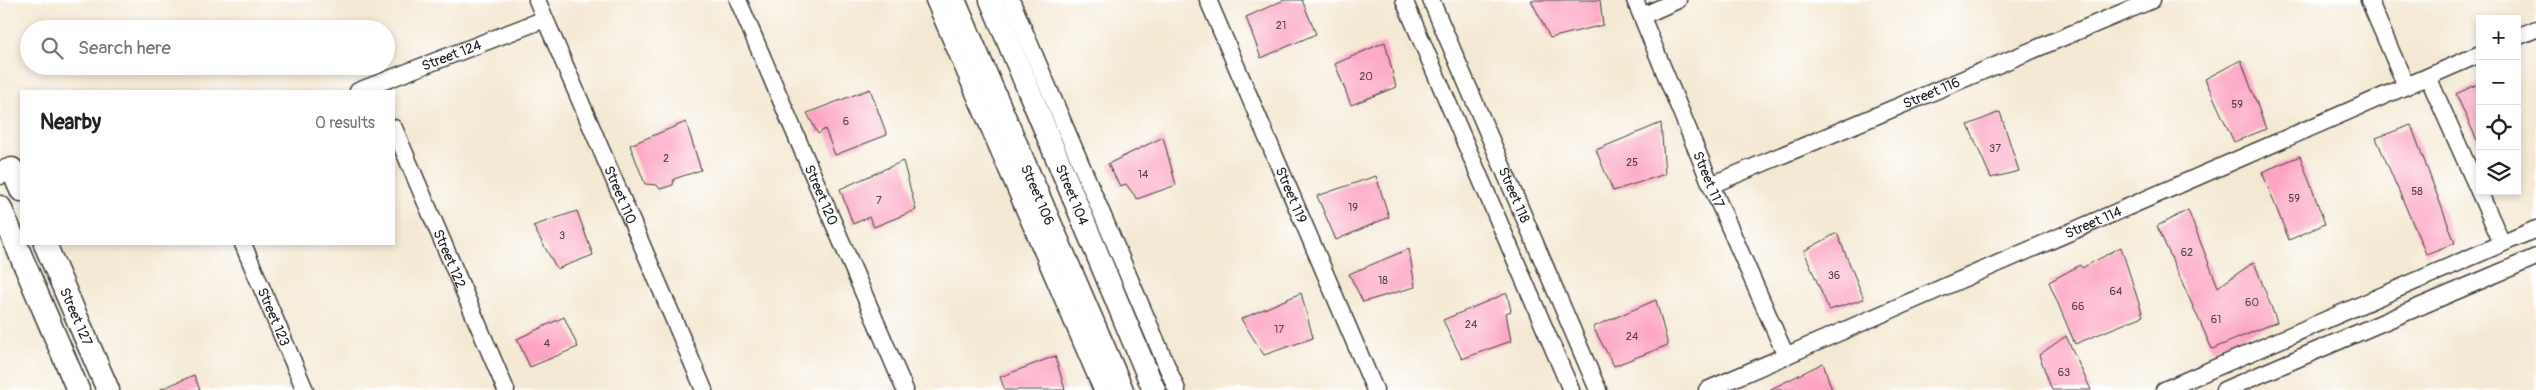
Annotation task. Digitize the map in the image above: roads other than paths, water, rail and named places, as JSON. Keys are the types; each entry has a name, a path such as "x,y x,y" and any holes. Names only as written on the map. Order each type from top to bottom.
{"street":[{"name":"Street 110","path":"537,0 704,390"},
{"name":"Street 120","path":"738,0 905,390"},
{"path":"934,0 1102,390"},
{"name":"Street 106","path":"954,0 1122,390"},
{"name":"Street 104","path":"991,0 1096,226 1154,390"},
{"path":"1010,0 1096,226 1177,390"},
{"name":"Street 119","path":"1208,0 1375,390"},
{"path":"1404,0 1571,390"},
{"name":"Street 118","path":"1431,0 1598,390"},
{"name":"Street 117","path":"1635,0 1711,185 1786,356"},
{"path":"1642,16 1678,0"},
{"name":"Street 116","path":"1711,185 2152,0"},
{"path":"2369,0 2406,86"},
{"name":"Street 124","path":"376,88 545,19"},
{"path":"2521,35 2536,29"},
{"path":"978,57 1009,42"},
{"name":"Street 114","path":"1707,390 2476,56"},
{"path":"2428,77 2502,244"},
{"name":"Street 122","path":"395,130 506,390"},
{"path":"6,171 20,189"},
{"path":"0,207 74,381 94,359"},
{"path":"2164,390 2536,229"},
{"name":"Street 127","path":"45,245 108,390"},
{"name":"Street 123","path":"243,245 305,390"},
{"path":"2224,390 2536,256"}]}
